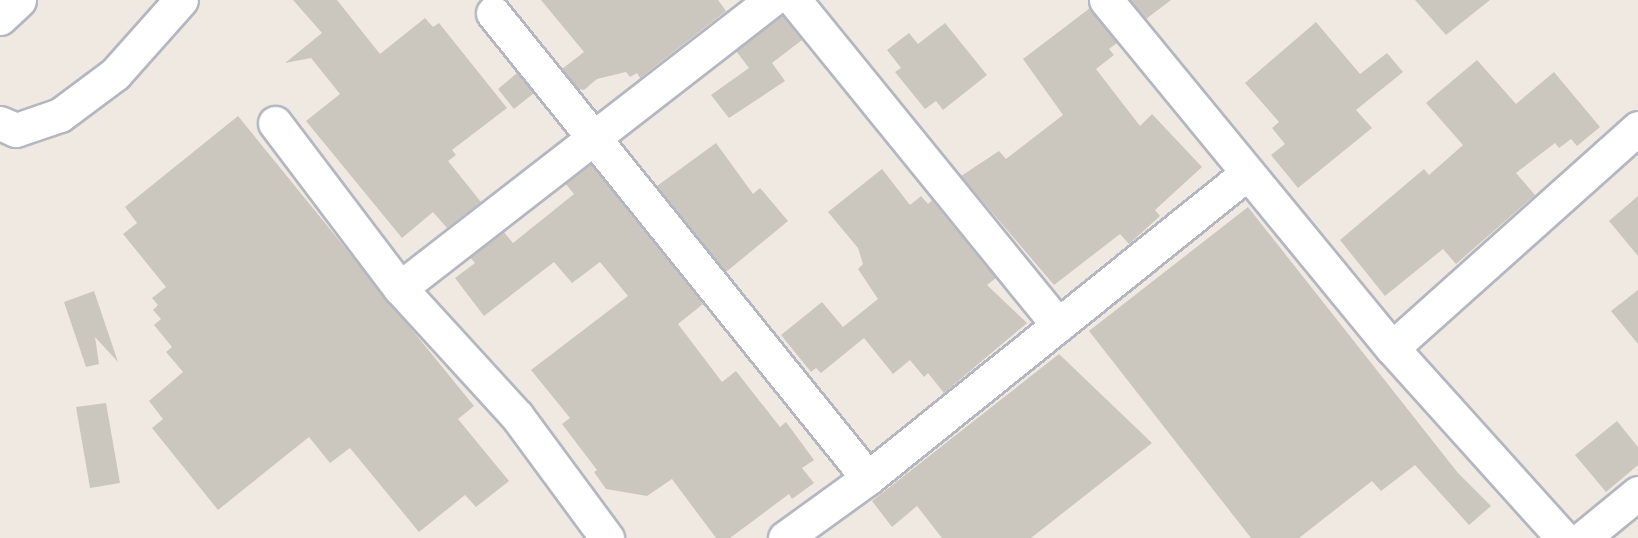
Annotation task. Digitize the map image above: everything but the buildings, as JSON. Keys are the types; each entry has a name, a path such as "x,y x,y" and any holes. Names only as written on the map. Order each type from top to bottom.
{"street":[{"path":"0,18 19,0"},
{"path":"0,123 16,130 60,115 115,74 181,0"},
{"path":"400,288 771,0"},
{"path":"794,0 1059,325"},
{"path":"1106,0 1246,174 1392,348 1563,538"},
{"path":"493,13 868,478"},
{"path":"275,123 400,288 517,416 607,538"},
{"path":"1392,348 1638,128"},
{"path":"785,538 868,478 1246,174"},
{"path":"1583,538 1638,493"}]}
